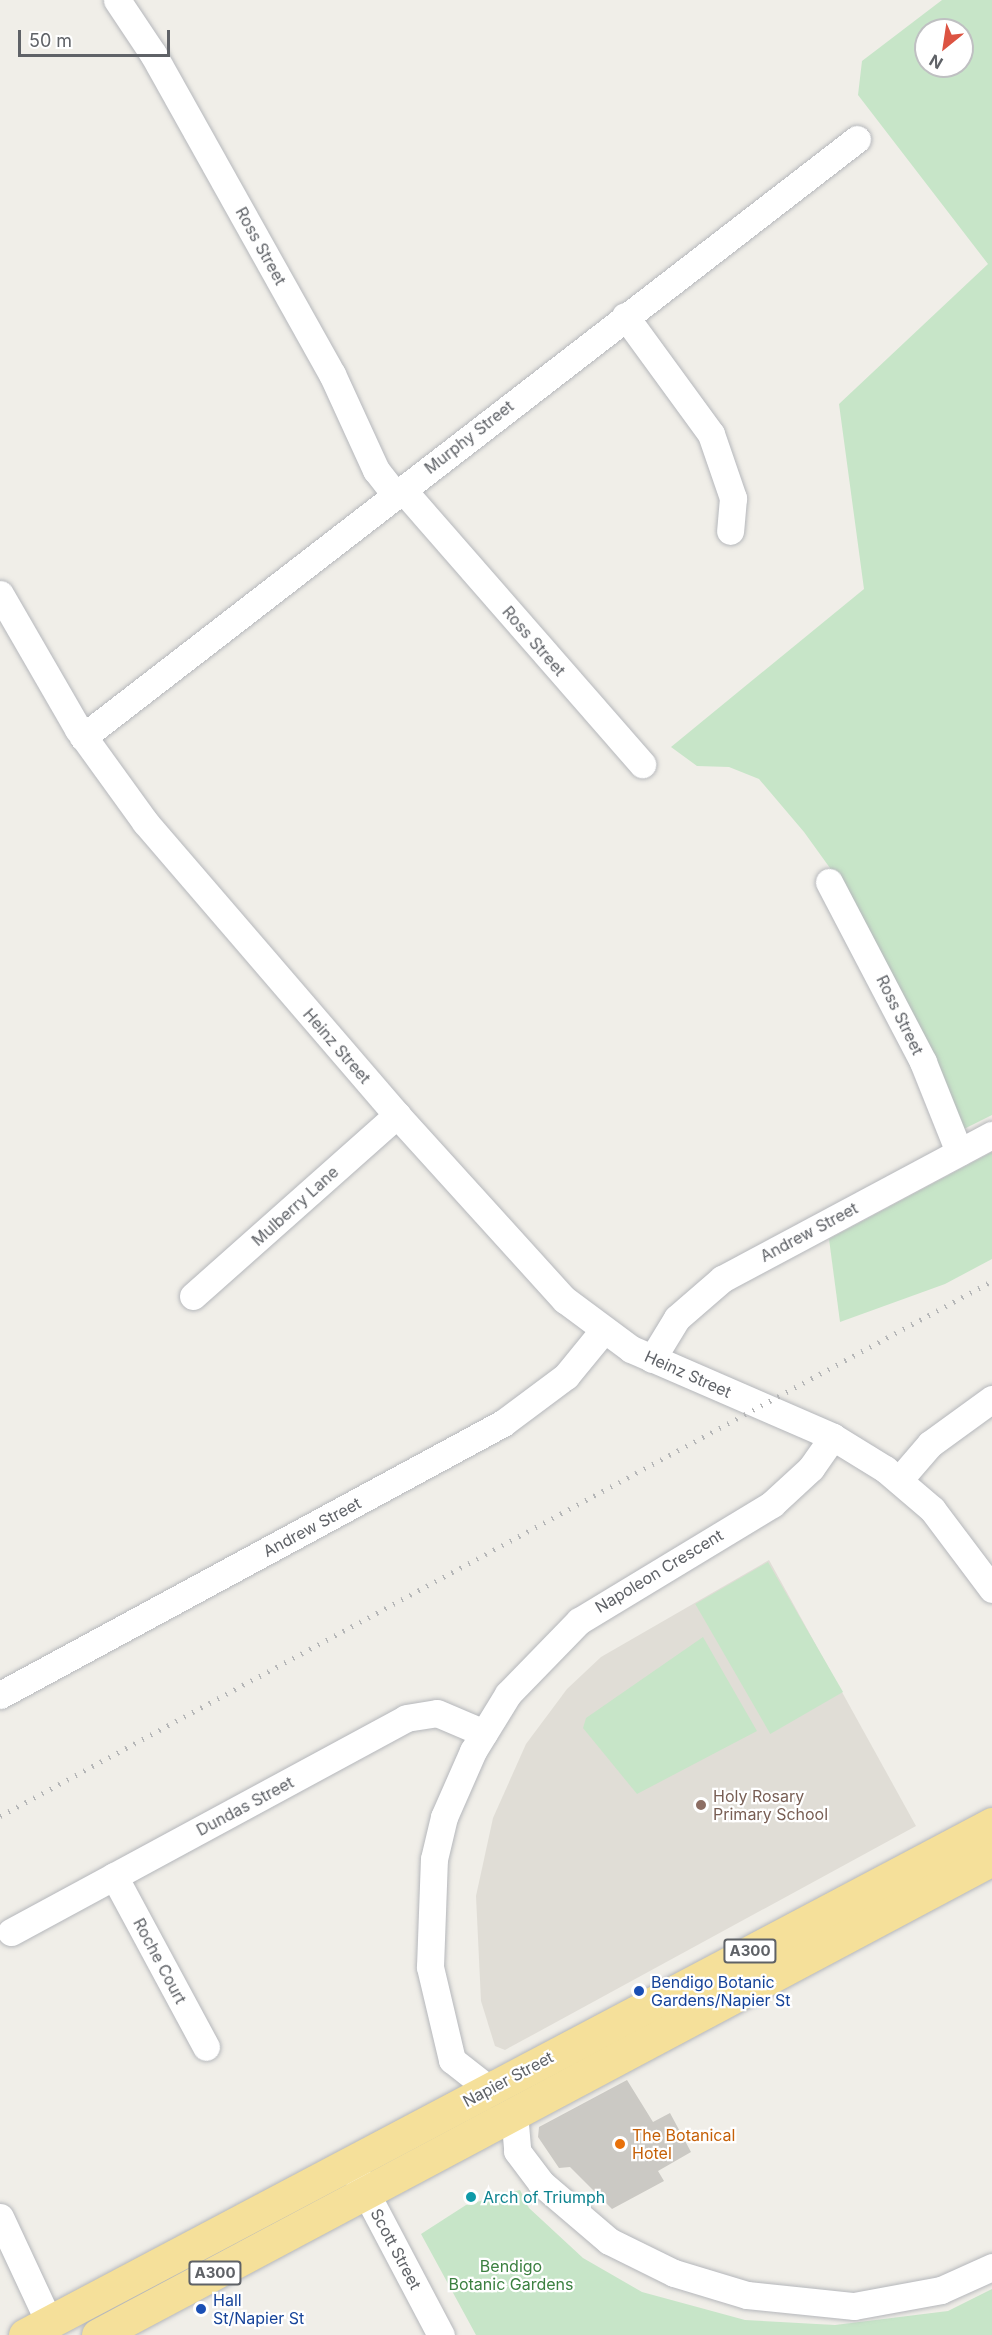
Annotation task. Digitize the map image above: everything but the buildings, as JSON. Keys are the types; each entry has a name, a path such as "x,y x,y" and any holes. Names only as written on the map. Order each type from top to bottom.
{"highway":[{"name":"Napier Street","path":"43,2331 448,2110 992,1824"},
{"name":"Napier Street","path":"106,2331 992,1859"},
{"path":"43,2331 95,2315 106,2331"}],"street":[{"name":"Ross Street","path":"117,0 200,137 332,374 376,470 642,764"},
{"name":"Murphy Street","path":"83,737 857,139"},
{"path":"625,316 711,434 733,498 730,531"},
{"name":"Heinz Street","path":"0,594 83,737 168,851 397,1115 542,1277 602,1332 652,1359 833,1437 899,1480 949,1528 992,1589"},
{"name":"Ross Street","path":"829,882 923,1062 959,1152"},
{"name":"Mulberry Lane","path":"193,1296 397,1115"},
{"name":"Andrew Street","path":"652,1359 677,1318 722,1279 992,1135"},
{"name":"Andrew Street","path":"0,1695 503,1423 566,1376 602,1332"},
{"path":"899,1480 930,1444 992,1399"},
{"name":"Napoleon Crescent","path":"448,2110 452,2060 432,1989 431,1882 444,1817 484,1733 530,1668 579,1621 772,1504 809,1471 833,1437"},
{"name":"Dundas Street","path":"11,1932 406,1718 437,1713 484,1733"},
{"name":"Roche Court","path":"114,1876 206,2047"},
{"path":"452,2060 489,2089"},
{"path":"514,2113 518,2151 541,2183 574,2214 640,2259 747,2295 854,2306 941,2290 992,2267"},
{"name":"Scott Street","path":"350,2163 441,2335"},
{"path":"0,2217 43,2331"}],"shaded area":[{"name":"Holy Rosary Primary School","path":"769,1560 916,1826 505,2050 495,2046 481,2001 476,1896 493,1818 526,1744 567,1689 601,1657"}],"green space":[{"path":"942,0 992,0 992,1115 962,1130 848,893 804,832 759,779 729,767 697,766 671,747 864,589 839,404 988,264 858,95 862,61 914,21 914,78 974,78 974,18 918,18"},
{"path":"992,1152 992,1259 945,1284 840,1322 829,1239"},
{"path":"768,1562 843,1692 770,1734 695,1604"},
{"path":"703,1637 757,1731 637,1794 583,1728 586,1718"},
{"name":"Bendigo Botanic Gardens","path":"520,2190 529,2208 583,2258 642,2292 745,2320 835,2325 948,2311 992,2289 992,2335 476,2335 421,2234 466,2205"}],"railway":[{"path":"0,1816 992,1281"}],"place":[{"name":"Holy Rosary Primary School","path":"701,1805"},
{"name":"Bendigo Botanic Gardens/Napier St","path":"639,1991"},
{"name":"The Botanical Hotel","path":"620,2144"},
{"name":"Arch of Triumph","path":"471,2197"},
{"name":"Hall St/Napier St","path":"201,2309"}]}
